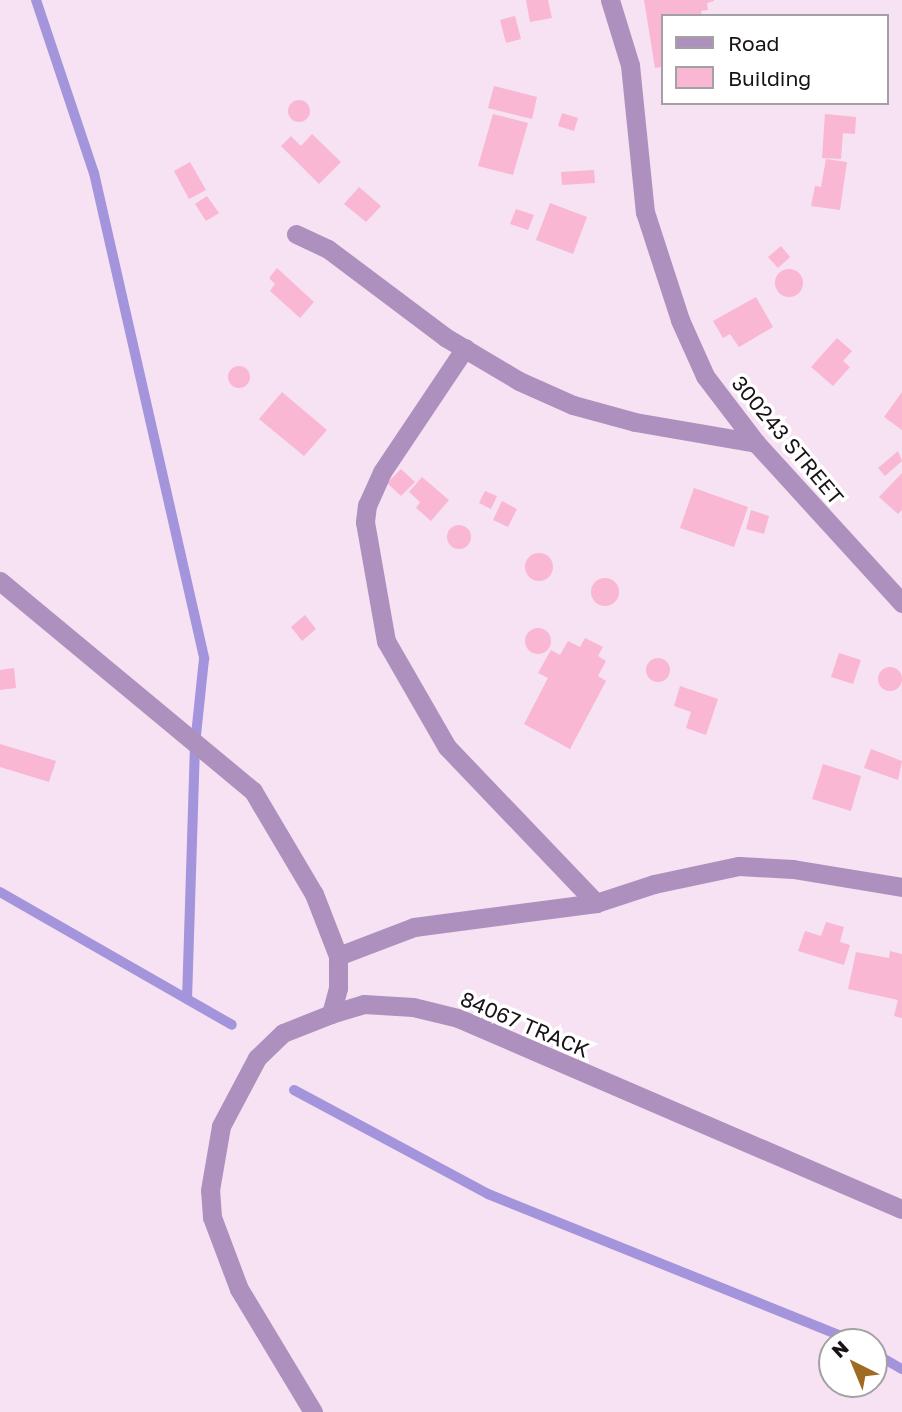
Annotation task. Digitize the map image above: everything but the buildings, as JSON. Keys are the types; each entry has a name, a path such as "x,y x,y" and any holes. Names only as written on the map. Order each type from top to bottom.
{"street":[{"name":"300243 STREET","path":"610,0 630,65 645,212 680,320 705,376 756,443 902,603"},
{"path":"296,234 328,249 465,348 519,381 573,405 687,433 756,443"},
{"path":"465,348 382,472 368,505 365,522 386,641 447,747 596,903"},
{"path":"0,580 253,791 314,894 338,956 338,988 331,1014"},
{"path":"338,956 414,927 596,903 654,884 738,866 793,869 902,887"},
{"name":"84067 TRACK","path":"313,1412 239,1289 215,1227 210,1190 222,1126 257,1058 283,1033 331,1014 364,1004 413,1007 458,1018 902,1209"}],"waterway":[{"path":"36,0 94,173 204,659 195,745 187,999"},
{"path":"0,892 232,1025"},
{"path":"294,1090 488,1194 821,1328"},
{"path":"888,1361 902,1369"}]}
